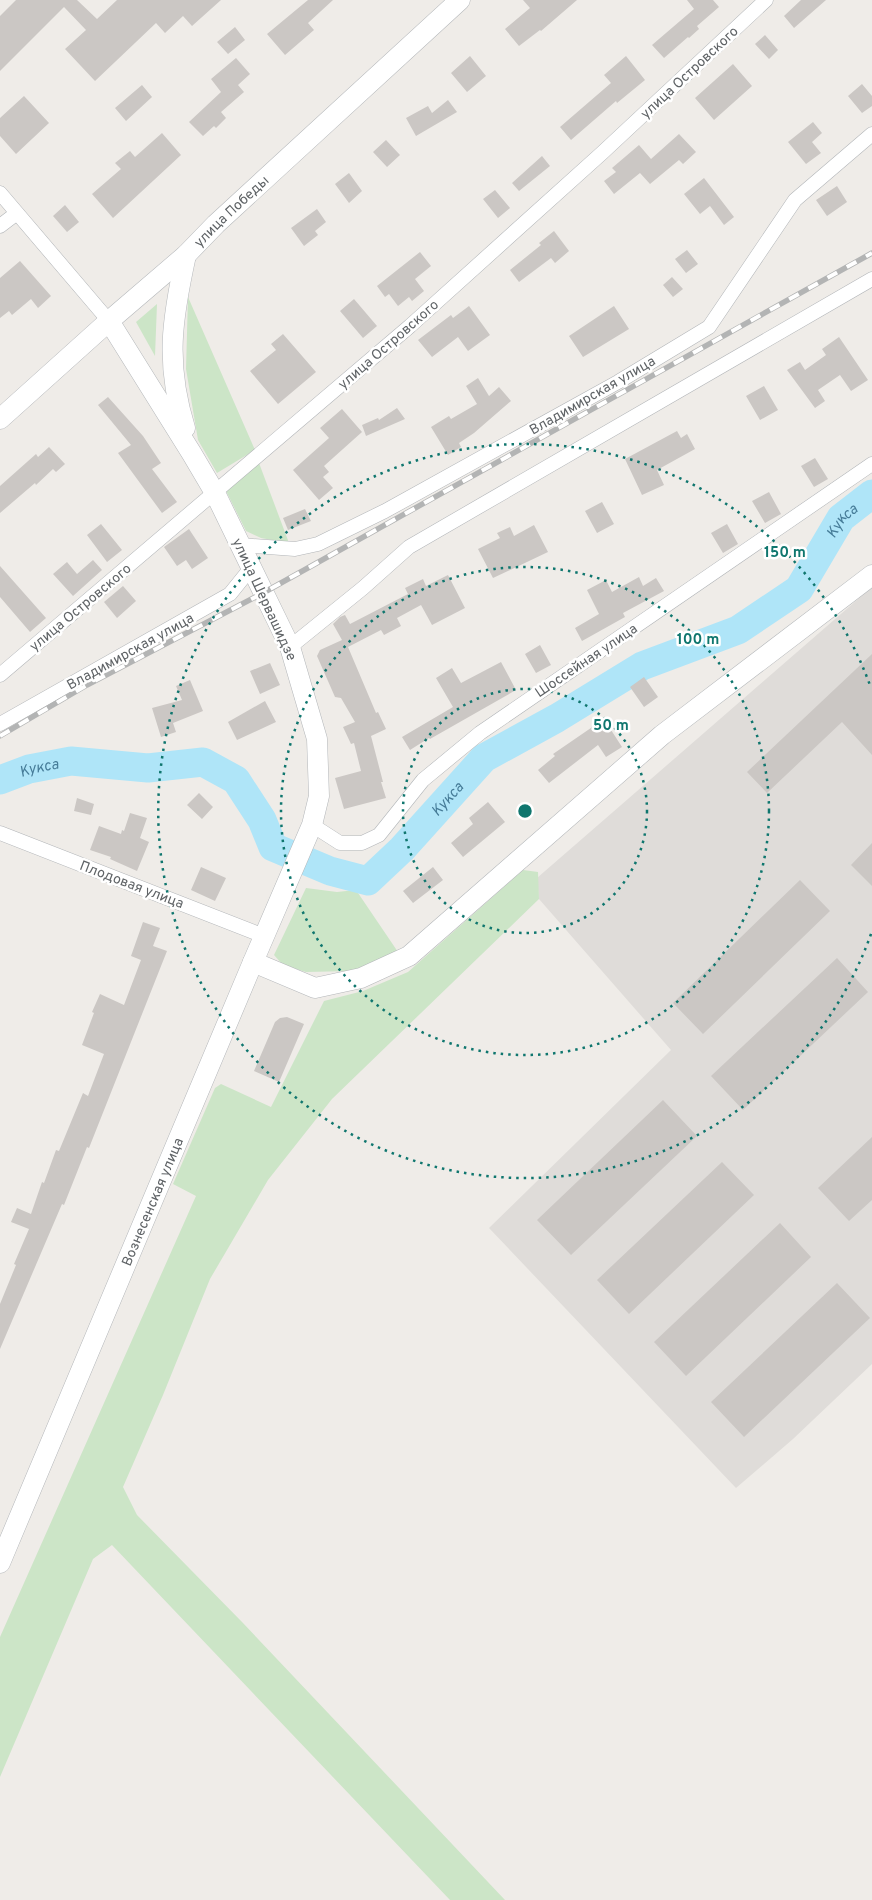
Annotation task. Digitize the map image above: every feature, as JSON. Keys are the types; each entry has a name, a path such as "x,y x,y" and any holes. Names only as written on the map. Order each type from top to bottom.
{"street":[{"name":"улица Победы","path":"0,420 109,320 186,255 216,224 460,0"},
{"name":"улица Островского","path":"0,675 417,319 602,153 766,0"},
{"name":"Владимирская улица","path":"240,545 295,548 318,544 385,511 618,382 709,327 795,200 872,134"},
{"name":"улица Шервашидзе","path":"0,193 109,320 215,493 250,568 290,646 317,739 320,796 310,832"},
{"path":"0,226 16,213"},
{"name":"улица Шервашидзе","path":"186,255 174,312 171,359 177,402 192,454"},
{"path":"290,646 363,588 409,547 872,280"},
{"name":"Шоссейная улица","path":"310,832 340,843 362,843 379,835 423,780 480,733 872,464"},
{"name":"Владимирская улица","path":"0,724 230,594 250,568"},
{"path":"253,962 315,988 361,978 409,956 662,735 872,575"},
{"name":"Вознесенская улица","path":"0,1564 264,936 310,832"},
{"name":"Плодовая улица","path":"0,833 264,936"}],"shaded area":[{"path":"872,587 872,1364 793,1439 736,1488 489,1228 671,1050 539,899 537,878"}],"green space":[{"path":"188,297 255,450 217,473 198,440 186,369"},
{"path":"157,304 155,356 136,322"},
{"path":"259,463 289,543 261,538 246,531 226,491"},
{"path":"523,870 538,872 539,899 332,1099 268,1180 210,1279 123,1487 137,1515 243,1623 505,1900 450,1900 112,1545 93,1559 0,1777 0,1637 196,1196 173,1184 215,1088 221,1084 271,1107 324,1001 363,991 408,972"},
{"path":"306,888 337,892 356,890 398,952 352,971 306,972 283,965 274,955"}],"building":[{"path":"16,0 77,0 97,19 117,0 221,0 192,26 183,16 165,33 156,23 95,81 65,49 86,30 64,7 0,71 0,16"},
{"path":"308,0 333,0 308,23 314,30 285,55 267,34"},
{"path":"523,0 577,0 541,31 519,46 505,29 530,8"},
{"path":"687,0 713,0 719,7 697,26 699,29 664,58 652,45 694,9"},
{"path":"801,0 826,0 794,28 784,16"},
{"path":"235,27 245,40 228,54 217,42"},
{"path":"765,35 778,50 769,59 755,44"},
{"path":"470,56 486,76 467,92 451,73"},
{"path":"626,56 645,80 617,103 616,101 571,140 560,127 611,83 604,75"},
{"path":"236,58 250,74 238,85 244,92 221,112 226,118 216,128 214,126 203,136 189,122 221,92 211,79"},
{"path":"733,64 752,86 714,120 695,98"},
{"path":"862,84 872,96 872,106 862,113 848,96"},
{"path":"142,85 152,97 126,121 115,108"},
{"path":"24,96 49,123 16,154 0,136 0,118"},
{"path":"448,100 457,112 416,136 406,118 428,106 432,113"},
{"path":"813,122 822,133 812,142 821,153 806,164 788,142"},
{"path":"162,133 181,155 113,218 92,194 121,169 115,163 130,151 135,157"},
{"path":"679,134 696,152 683,164 679,160 650,184 640,173 614,194 604,181 616,172 612,168 639,145 651,159"},
{"path":"386,140 400,155 387,167 373,152"},
{"path":"542,156 550,166 519,191 512,183"},
{"path":"349,173 362,191 349,203 335,184"},
{"path":"704,178 734,217 724,225 710,206 700,214 684,194"},
{"path":"837,186 847,202 827,216 816,200"},
{"path":"495,190 510,208 498,218 483,199"},
{"path":"65,205 79,222 67,232 53,216"},
{"path":"317,209 326,222 315,231 318,235 304,246 291,228"},
{"path":"554,231 569,251 555,263 551,258 519,282 510,270 541,245 539,243"},
{"path":"687,250 698,264 686,273 675,259"},
{"path":"420,252 431,266 415,279 424,291 412,301 409,297 398,306 389,294 385,297 377,286"},
{"path":"20,261 51,296 38,308 31,299 12,315 9,311 0,318 0,278"},
{"path":"672,277 683,289 673,297 663,285"},
{"path":"354,299 377,326 363,338 340,311"},
{"path":"469,306 490,335 468,351 458,337 432,357 418,340 451,315 453,318"},
{"path":"614,306 629,329 583,357 569,336"},
{"path":"283,334 316,372 278,404 250,371 276,350 271,344"},
{"path":"839,337 868,380 851,391 840,375 818,390 825,401 815,408 787,370 800,362 805,370 826,355 822,349"},
{"path":"478,378 489,396 499,387 511,401 474,433 459,443 461,447 448,455 431,427 449,416 451,419 477,404 466,386"},
{"path":"764,386 778,410 760,420 746,396"},
{"path":"108,397 143,436 161,463 152,469 177,502 162,513 118,453 131,445 98,405"},
{"path":"397,408 405,419 366,436 362,425 378,418 379,420"},
{"path":"342,409 362,432 324,466 329,472 323,477 333,488 319,500 293,470 329,438 320,428"},
{"path":"677,431 681,438 687,434 695,449 657,470 664,485 642,495 625,459"},
{"path":"49,447 65,464 56,472 53,469 0,513 0,486 36,454 38,457"},
{"path":"815,458 828,479 814,487 801,466"},
{"path":"769,492 781,514 765,523 752,501"},
{"path":"602,502 614,524 597,533 585,511"},
{"path":"305,509 311,521 288,530 283,518"},
{"path":"101,524 122,550 107,562 87,535"},
{"path":"727,524 738,544 723,553 711,533"},
{"path":"534,525 548,552 493,578 478,549 500,538 497,533 510,527 514,536"},
{"path":"189,529 208,558 192,569 186,560 177,566 164,547"},
{"path":"93,560 102,570 73,596 53,574 67,562 77,574"},
{"path":"0,566 46,618 30,632 0,597"},
{"path":"448,575 465,608 432,625 421,605 397,618 401,626 384,635 381,630 348,647 376,713 378,712 386,729 371,736 386,798 344,809 335,778 361,771 354,743 351,744 343,727 355,722 341,698 335,697 317,656 320,650 342,640 333,624 340,617 345,615 350,624 408,594 405,588 423,579 426,586"},
{"path":"639,577 643,586 656,578 664,591 623,613 625,617 582,641 575,628 599,614 587,590 606,580 612,592"},
{"path":"123,586 136,601 117,618 104,602"},
{"path":"540,645 551,665 536,673 525,654"},
{"path":"872,654 872,755 842,722 767,793 747,772"},
{"path":"501,662 516,690 410,750 402,737 453,707 436,678 452,668 461,683"},
{"path":"270,663 280,685 260,694 250,671"},
{"path":"644,677 658,697 644,707 630,687"},
{"path":"190,680 203,711 173,723 176,732 161,737 152,708 182,700 176,686"},
{"path":"265,701 276,722 237,740 228,722"},
{"path":"604,719 622,747 606,757 598,745 549,783 538,770 555,756 553,754"},
{"path":"199,793 213,807 202,819 187,805"},
{"path":"77,798 94,804 91,815 74,811"},
{"path":"488,802 505,822 463,857 451,843 473,824 469,818"},
{"path":"130,813 147,818 140,838 149,842 137,871 110,859 111,857 90,850 99,826 121,834 122,830 124,831"},
{"path":"872,843 872,886 851,865"},
{"path":"201,867 226,878 215,901 191,890"},
{"path":"433,867 443,880 413,903 403,891"},
{"path":"800,880 830,911 703,1034 673,1003"},
{"path":"143,922 160,928 153,946 167,951 89,1148 87,1147 64,1205 62,1204 0,1349 0,1304 29,1229 11,1222 17,1208 31,1214 42,1182 44,1183 56,1150 59,1151 83,1093 88,1096 104,1054 82,1045 94,1013 92,1012 100,994 124,1005 141,960 131,956"},
{"path":"837,958 868,992 743,1110 711,1076"},
{"path":"287,1017 304,1024 279,1082 254,1071 275,1022 280,1018"},
{"path":"663,1100 697,1136 571,1255 537,1220"},
{"path":"872,1137 872,1200 849,1221 818,1188"},
{"path":"722,1162 754,1195 629,1314 597,1280"},
{"path":"780,1223 811,1257 686,1376 654,1342"},
{"path":"837,1283 870,1318 744,1437 711,1402"}],"waterway":[{"name":"Кукса","path":"0,780 29,769 71,761 148,768 203,762 236,780 262,820 273,847 330,871 368,881 402,849 484,758 557,718 642,666 738,630 799,589 841,518 872,494"}],"railway":[{"path":"0,736 87,685 263,593 872,253"}]}
